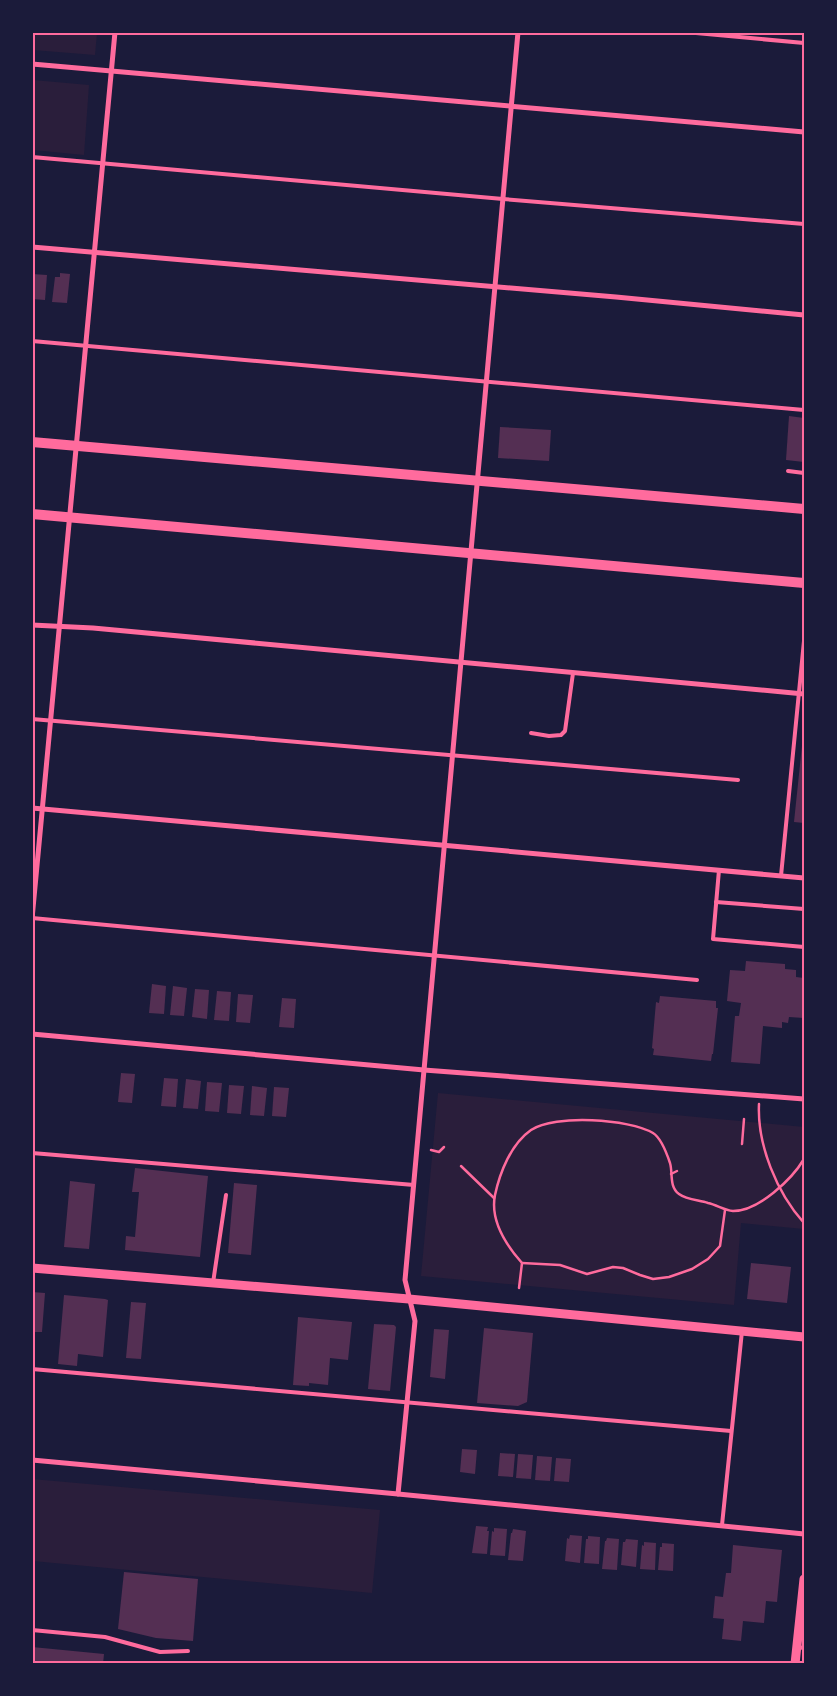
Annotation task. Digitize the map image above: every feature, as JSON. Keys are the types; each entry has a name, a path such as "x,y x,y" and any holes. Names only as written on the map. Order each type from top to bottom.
{"main road":[{"path":"32,442 804,509"},
{"path":"32,514 804,583"}],"street":[{"path":"33,918 115,32"},
{"path":"398,1494 415,1321 405,1280 518,32"},
{"path":"32,64 804,132"},
{"path":"32,247 616,296 804,315"},
{"path":"32,624 802,694"},
{"path":"32,808 804,878"},
{"path":"32,1034 424,1070 804,1099"},
{"path":"32,1268 409,1299 804,1337"},
{"path":"32,1460 804,1534"},
{"path":"795,1664 801,1647 804,1579"}],"lane":[{"path":"686,32 804,43"},
{"path":"32,157 804,224"},
{"path":"32,341 804,410"},
{"path":"788,471 804,473"},
{"path":"781,876 802,694 804,641"},
{"path":"531,733 549,736 561,735 565,731 573,673"},
{"path":"32,719 738,780"},
{"path":"719,870 713,939 804,947"},
{"path":"716,902 804,909"},
{"path":"33,918 697,980"},
{"path":"32,1153 414,1185"},
{"path":"213,1283 226,1195"},
{"path":"722,1525 742,1331"},
{"path":"32,1369 732,1431"},
{"path":"32,1630 105,1637 160,1652 188,1651"}],"path":[{"path":"759,1096 758,1120 776,1181 787,1201 804,1222"},
{"path":"742,1144 744,1119"},
{"path":"725,1210 720,1246 708,1258 692,1269 669,1277 653,1279 623,1268 612,1267 587,1274 560,1265 522,1263 511,1250 501,1233 495,1217 493,1203 504,1168 514,1149 522,1138 533,1129 549,1123 602,1121 625,1123 655,1134 670,1163 672,1185 678,1194 689,1199 717,1205 725,1210 734,1211 746,1208 780,1188 796,1172 804,1159"},
{"path":"431,1150 439,1152 444,1147"},
{"path":"461,1166 494,1198"},
{"path":"671,1174 677,1171"},
{"path":"519,1288 522,1263"}],"shaded area":[{"path":"32,33 97,33 95,55 33,50"},
{"path":"33,80 89,85 84,155 33,150"},
{"path":"438,1093 804,1127 804,1229 741,1223 734,1305 421,1276"},
{"path":"32,1479 380,1510 372,1593 33,1561"}],"building":[{"path":"60,273 70,274 67,303 52,302 55,277 60,277"},
{"path":"32,274 47,275 45,300 32,299"},
{"path":"789,416 804,418 804,462 786,460"},
{"path":"500,427 551,430 549,461 498,458"},
{"path":"804,736 804,823 794,822"},
{"path":"746,961 785,964 785,969 796,970 796,977 804,978 804,1018 789,1017 788,1023 782,1022 782,1028 763,1026 760,1064 731,1062 735,1016 739,1016 741,1003 727,1001 730,970 745,971"},
{"path":"152,984 166,986 164,1014 149,1013"},
{"path":"173,986 187,988 184,1016 170,1015"},
{"path":"195,989 209,990 207,1019 192,1017"},
{"path":"217,991 231,992 229,1021 214,1020"},
{"path":"238,994 253,995 250,1023 236,1022"},
{"path":"660,996 716,1001 716,1008 718,1008 711,1061 653,1055 656,1002 659,1003"},
{"path":"282,998 296,999 294,1028 279,1027"},
{"path":"121,1073 135,1074 132,1103 118,1102"},
{"path":"164,1078 178,1079 176,1107 161,1106"},
{"path":"186,1079 201,1081 198,1109 183,1108"},
{"path":"207,1082 222,1083 219,1112 205,1111"},
{"path":"229,1085 244,1086 241,1114 227,1113"},
{"path":"252,1086 267,1088 264,1116 250,1115"},
{"path":"274,1087 289,1088 286,1117 272,1116"},
{"path":"135,1168 208,1176 200,1257 125,1250 126,1236 135,1237 139,1192 132,1192"},
{"path":"70,1181 95,1184 89,1249 64,1247"},
{"path":"234,1183 257,1185 251,1255 228,1253"},
{"path":"751,1263 791,1267 787,1303 747,1299"},
{"path":"32,1292 45,1293 42,1332 35,1332 34,1341 32,1341"},
{"path":"64,1295 108,1300 103,1357 78,1354 77,1366 58,1364"},
{"path":"131,1302 146,1303 141,1359 126,1358"},
{"path":"298,1317 352,1322 348,1360 330,1358 328,1385 309,1383 309,1386 293,1385"},
{"path":"374,1324 394,1325 396,1327 390,1391 368,1389"},
{"path":"484,1328 533,1333 527,1402 518,1406 477,1403"},
{"path":"434,1329 449,1330 445,1379 430,1377"},
{"path":"462,1449 477,1450 475,1474 460,1472"},
{"path":"500,1453 515,1454 513,1477 498,1476"},
{"path":"518,1454 533,1455 531,1479 516,1478"},
{"path":"537,1456 552,1457 550,1481 535,1480"},
{"path":"556,1458 571,1459 569,1482 554,1481"},
{"path":"476,1526 488,1527 487,1554 472,1553"},
{"path":"494,1528 507,1529 505,1556 490,1555 492,1531 494,1532"},
{"path":"513,1529 526,1531 523,1561 508,1560"},
{"path":"570,1535 582,1536 580,1563 565,1561 567,1538 569,1539"},
{"path":"588,1536 600,1537 599,1564 584,1563 586,1539 588,1539"},
{"path":"607,1538 619,1539 617,1570 602,1569"},
{"path":"626,1539 638,1540 636,1567 621,1565 623,1542"},
{"path":"644,1542 656,1543 655,1570 640,1569 642,1545 644,1546"},
{"path":"662,1543 674,1544 673,1571 658,1570"},
{"path":"733,1545 782,1550 777,1602 766,1601 764,1623 743,1621 741,1641 722,1639 724,1619 713,1618 715,1596 723,1597 726,1573 731,1573"},
{"path":"124,1572 198,1579 193,1641 156,1638 118,1629"},
{"path":"32,1647 104,1654 103,1664 32,1664"}]}
